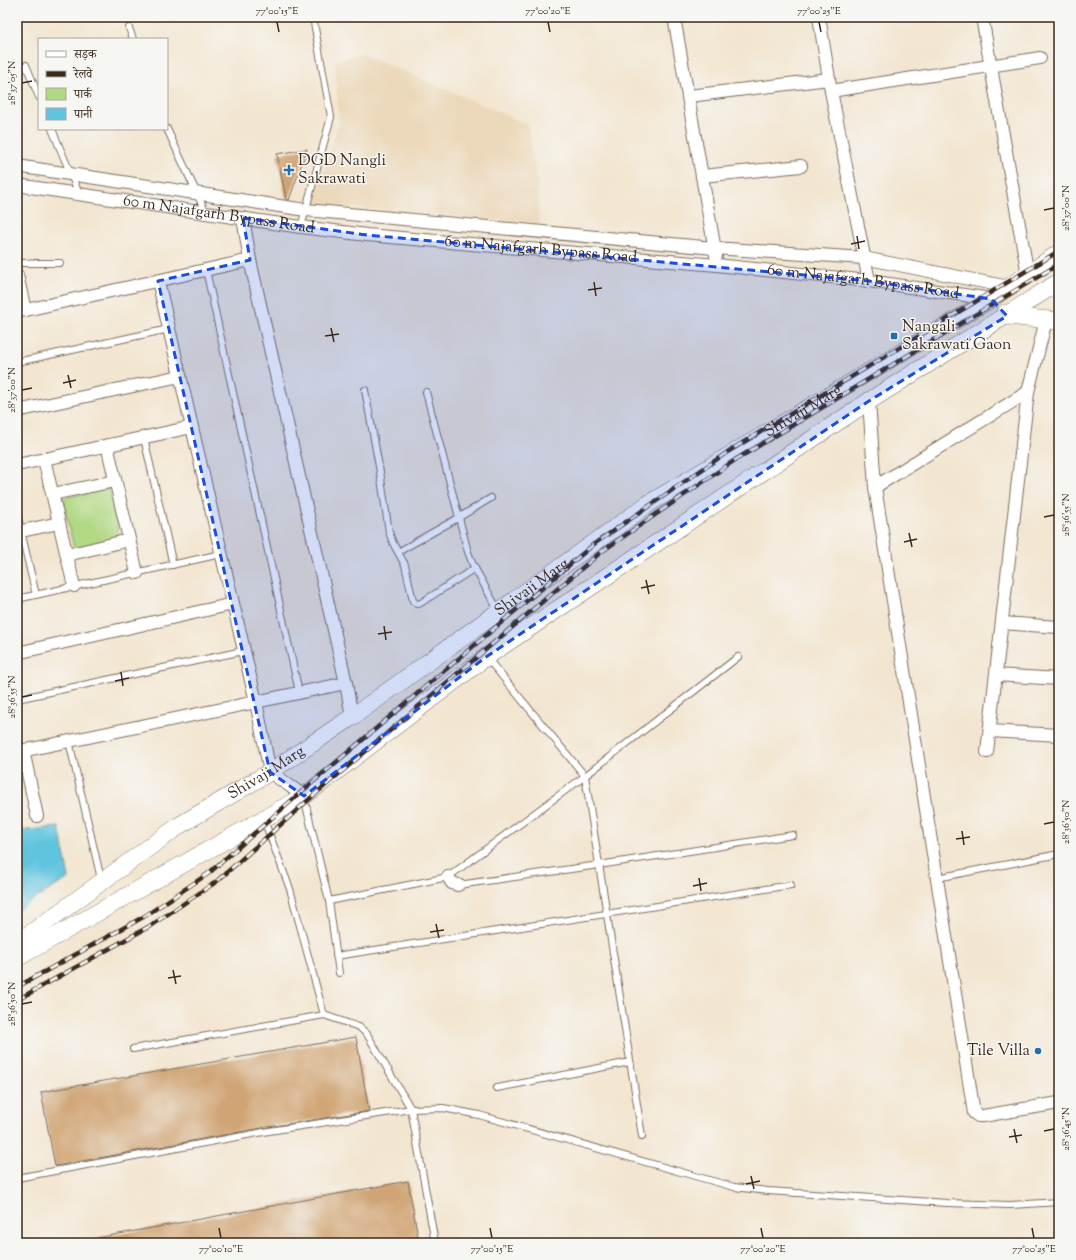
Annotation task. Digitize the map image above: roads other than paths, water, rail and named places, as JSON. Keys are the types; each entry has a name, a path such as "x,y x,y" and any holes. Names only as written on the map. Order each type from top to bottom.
{"main road":[{"name":"Shivaji Marg","path":"17,942 31,934 180,825 270,772 352,718 648,504 991,299 1059,253"},
{"name":"Shivaji Marg","path":"17,958 304,796 486,657 869,401 1007,316 1059,282"},
{"path":"1009,287 1027,303"},
{"path":"991,299 1007,316 1053,321"}],"street":[{"path":"674,17 717,265"},
{"path":"819,17 830,85 869,281"},
{"path":"982,17 1028,275"},
{"path":"688,96 830,85 990,66 1040,58"},
{"name":"60 m Najafgarh Bypass Road","path":"17,166 71,173 306,210 714,248 864,258 1009,287"},
{"path":"702,176 801,166"},
{"name":"60 m Najafgarh Bypass Road","path":"17,185 301,227 367,235 717,265 869,281 991,299"},
{"path":"244,218 250,260 346,682 352,718"},
{"path":"17,275 21,311 250,260"},
{"path":"158,281 256,702 270,772 304,796"},
{"path":"987,752 1028,392 1053,321"},
{"path":"17,411 180,376"},
{"path":"875,487 1028,392"},
{"path":"869,401 875,487 974,1113 978,1116 983,1116 1059,1103"},
{"path":"17,464 192,427"},
{"path":"107,445 137,573"},
{"path":"44,459 74,586"},
{"path":"53,494 115,481"},
{"path":"19,532 59,523"},
{"path":"67,555 129,540"},
{"path":"17,653 232,604"},
{"path":"1002,623 1059,627"},
{"path":"996,675 1059,679"},
{"path":"37,816 20,751 346,682"},
{"path":"990,731 1059,735"},
{"path":"448,877 452,883 458,884"}],"lane":[{"path":"301,227 330,116 313,17"},
{"path":"129,28 133,38"},
{"path":"26,65 38,95"},
{"path":"52,130 79,194"},
{"path":"167,130 207,213"},
{"path":"17,263 60,263"},
{"path":"206,270 299,692"},
{"path":"17,362 169,329"},
{"path":"365,390 389,532 407,571 413,601 416,604 475,568"},
{"path":"426,392 468,552 498,612"},
{"path":"144,438 173,565"},
{"path":"398,552 492,498"},
{"path":"17,514 19,532 36,594"},
{"path":"17,599 221,554"},
{"path":"17,699 243,651"},
{"path":"486,657 585,776 642,1136"},
{"path":"329,901 448,877 585,776 738,657"},
{"path":"69,741 101,882"},
{"path":"304,796 329,901 339,973"},
{"path":"264,819 290,889 324,1015"},
{"path":"458,884 599,865 793,835"},
{"path":"937,878 1059,854"},
{"path":"336,956 791,885"},
{"path":"133,1049 324,1015 358,1027 367,1034 411,1109 435,1243"},
{"path":"497,1088 630,1062"},
{"path":"17,1178 269,1131 411,1109 443,1108 480,1115 734,1187 768,1191 947,1203 1010,1205 1059,1202"}],"water":[{"path":"59,827 69,878 17,910 17,831"}],"railway":[{"path":"17,987 145,916 209,873 307,787 594,544 729,451 1059,251"},
{"path":"17,1000 150,926 216,882 314,795 601,552 735,460 1059,264"}],"place":[{"name":"DGD Nangli Sakrawati","path":"289,170"},
{"name":"Nangali Sakrawati Gaon","path":"894,336"},
{"name":"Tile Villa","path":"1038,1051"}]}
